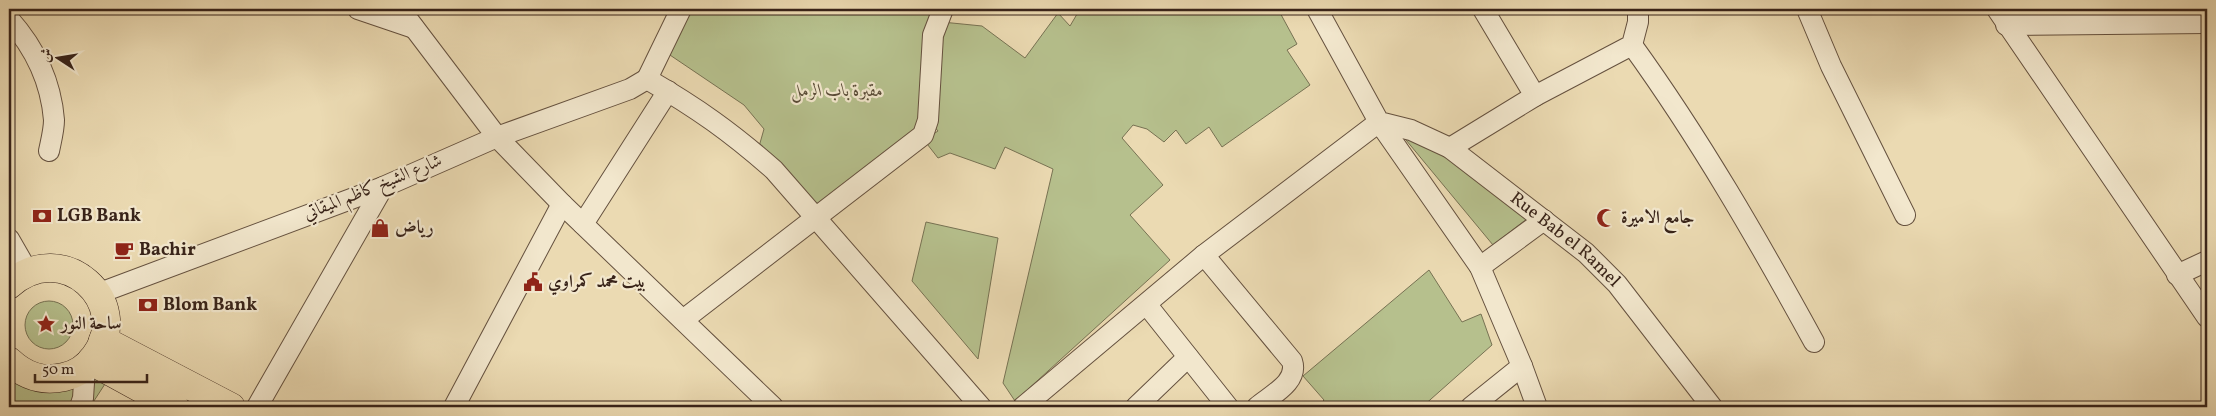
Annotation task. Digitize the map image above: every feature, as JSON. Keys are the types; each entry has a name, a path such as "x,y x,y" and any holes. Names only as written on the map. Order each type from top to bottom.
{"highway":[{"path":"9,361 19,370 35,378 53,379 70,376 93,356 106,324 104,308 97,294 87,282 74,273 51,268 16,277"},
{"path":"93,356 175,407"},
{"path":"93,356 230,407"}],"street":[{"path":"358,9 414,28"},
{"path":"400,9 497,138 562,204 773,407"},
{"path":"681,9 647,79 702,112 736,136 774,170 818,218 981,407"},
{"path":"683,320 818,218 923,135 928,120 932,35 943,9"},
{"path":"1318,9 1380,122 1480,267 1522,366 1537,407"},
{"path":"1483,9 1536,96"},
{"path":"1450,148 1536,96 1632,46 1638,22 1638,9"},
{"path":"1807,9 1831,66 1905,215"},
{"path":"2002,17 2113,16 2207,23"},
{"path":"2002,17 2207,317"},
{"path":"9,19 26,38 41,66 54,122 49,150"},
{"path":"1632,46 1677,107 1769,261 1814,342"},
{"name":"شارع الشيخ كاظم الميقاتي","path":"97,294 383,187 497,138 630,89 647,79"},
{"path":"583,224 668,91"},
{"path":"1023,407 1147,305 1204,255 1380,122"},
{"name":"Rue Bab el Ramel","path":"1380,122 1411,130 1450,148 1586,253 1617,284 1712,407"},
{"path":"257,407 383,187"},
{"path":"454,407 562,204"},
{"path":"1480,267 1544,220"},
{"path":"9,240 16,277"},
{"path":"1204,255 1292,362 1294,371 1292,378 1257,407"},
{"path":"2177,275 2207,261"},
{"path":"1147,305 1228,407"},
{"path":"80,407 93,356"},
{"path":"1136,407 1188,356"},
{"path":"1471,407 1522,366"}],"green space":[{"name":"مقبرة باب الرمل","path":"685,9 934,9 932,21 982,26 1025,58 1058,13 1070,26 1080,9 1278,9 1297,44 1287,50 1310,85 1222,147 1209,127 1186,144 1176,130 1164,142 1147,129 1133,125 1122,138 1163,185 1130,215 1170,260 1015,401 1003,383 1053,169 1005,147 995,169 950,153 938,158 924,140 938,131 933,125 812,207 758,150 764,129 744,105 664,51"},
{"path":"1412,132 1528,218 1493,245 1406,140"},
{"path":"926,222 998,238 978,359 912,281"},
{"path":"1429,270 1462,322 1481,314 1492,345 1422,407 1318,407 1324,400 1303,376"},
{"path":"49,301 58,303 66,308 71,316 73,325 71,334 66,342 58,347 49,349 40,347 32,342 27,334 25,325 27,316 32,308 40,303"},
{"path":"118,364 90,407 9,407 9,376"}],"place":[{"name":"LGB Bank","path":"42,216"},
{"name":"جامع الاميرة","path":"1606,218"},
{"name":"رياض","path":"380,228"},
{"name":"Bachir","path":"124,250"},
{"name":"بيت محمد كمراوي","path":"533,282"},
{"name":"Blom Bank","path":"148,305"},
{"name":"ساحة النور","path":"46,324"}]}
